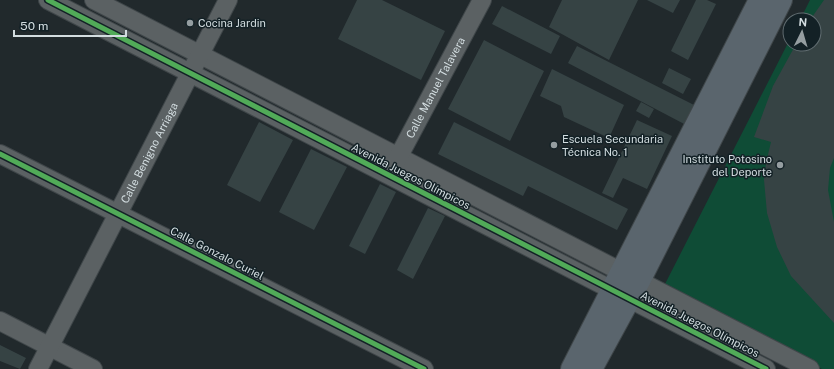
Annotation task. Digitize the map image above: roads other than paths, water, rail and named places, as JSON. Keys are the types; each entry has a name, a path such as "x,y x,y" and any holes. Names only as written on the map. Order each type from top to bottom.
{"main road":[{"path":"591,369 625,285 760,0"},
{"path":"572,369 625,285 781,0"}],"street":[{"name":"Avenida Juegos Olímpicos","path":"48,0 389,175 810,369"},
{"name":"Avenida Juegos Olímpicos","path":"94,0 398,157 625,285 766,369"},
{"name":"Calle Benigno Arriaga","path":"41,367 49,346 228,0"},
{"name":"Calle Manuel Talavera","path":"389,175 482,0"},
{"name":"Calle Gonzalo Curiel","path":"0,154 424,369"},
{"path":"0,321 93,369"}],"place":[{"name":"Cocina Jardin","path":"190,23"},
{"name":"Escuela Secundaria Técnica No. 1","path":"554,145"},
{"name":"Instituto Potosino del Deporte","path":"780,165"}]}
